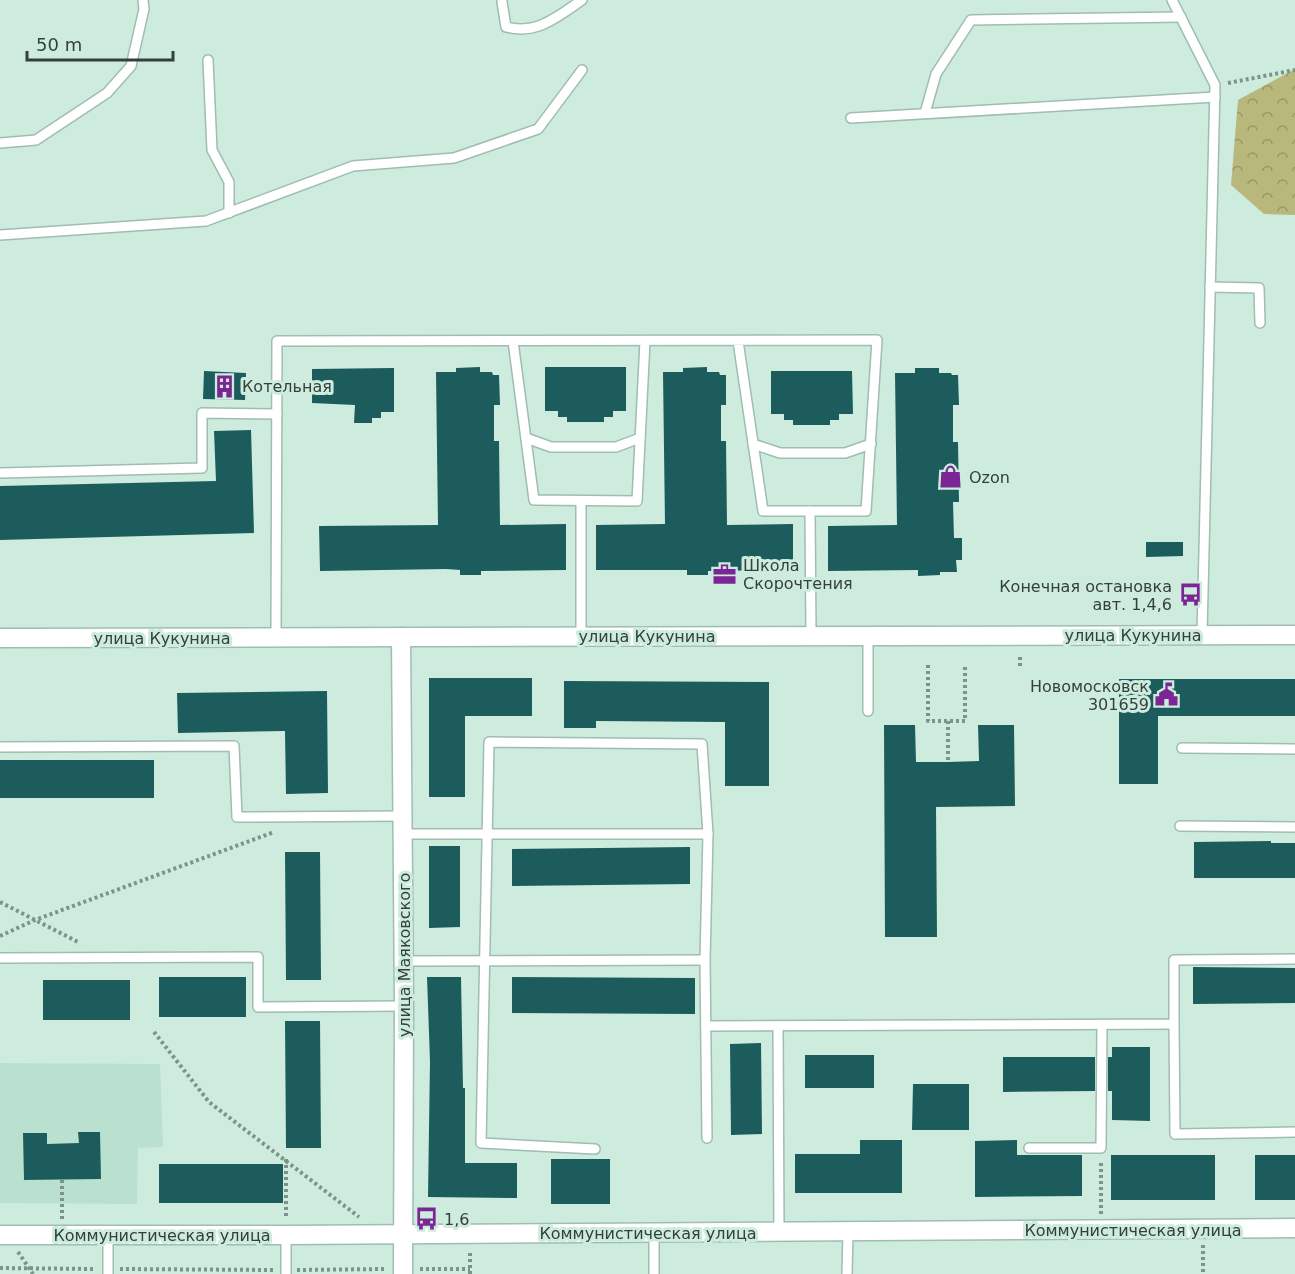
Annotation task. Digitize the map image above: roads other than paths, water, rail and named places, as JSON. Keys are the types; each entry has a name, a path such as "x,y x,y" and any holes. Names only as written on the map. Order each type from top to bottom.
{"street":[{"name":"улица Кукунина","path":"0,638 1295,635"},
{"name":"улица Маяковского","path":"401,636 404,961 403,1272"},
{"name":"Коммунистическая улица","path":"0,1234 286,1236 1295,1228"}],"lane":[{"path":"0,143 36,140 107,93 131,66 144,9 143,0"},
{"path":"502,2 506,27 518,30 535,29 582,0"},
{"path":"1172,0 1215,85 1202,635"},
{"path":"925,113 936,74 971,20 1181,17"},
{"path":"208,60 212,150 229,182 230,213"},
{"path":"0,235 206,221 353,166 454,158 538,129 582,70"},
{"path":"851,118 1215,97"},
{"path":"1210,287 1259,288 1260,323"},
{"path":"276,637 277,341 877,340 866,512 763,511 738,341"},
{"path":"513,341 534,500 581,501 637,501 645,341"},
{"path":"0,473 202,468 202,413 277,414"},
{"path":"526,438 551,447 616,447 640,438"},
{"path":"753,444 780,453 845,453 871,444"},
{"path":"580,636 581,501"},
{"path":"810,511 811,636"},
{"path":"868,636 868,711"},
{"path":"595,1149 481,1143 489,742 702,744 708,834 705,960 706,1138"},
{"path":"0,747 234,746 237,818 403,825 487,834 708,834"},
{"path":"1182,748 1295,749"},
{"path":"1180,826 1295,827"},
{"path":"0,958 258,957 258,1007 404,1006"},
{"path":"1295,959 1174,960 1175,1134 1295,1132"},
{"path":"404,961 705,960"},
{"path":"706,1026 1174,1024"},
{"path":"778,1026 779,1232"},
{"path":"1029,1148 1101,1148 1102,1026"},
{"path":"847,1274 848,1232"},
{"path":"654,1233 654,1274"},
{"path":"108,1235 108,1271"},
{"path":"286,1236 286,1272"}],"place":[{"name":"Котельная","path":"224,386"},
{"name":"Ozon","path":"951,477"},
{"name":"Школа Скорочтения","path":"725,574"},
{"name":"Конечная остановка авт. 1,4,6","path":"1190,595"},
{"name":"Новомосковск 301659","path":"1167,695"},
{"name":"1,6","path":"426,1219"}]}
